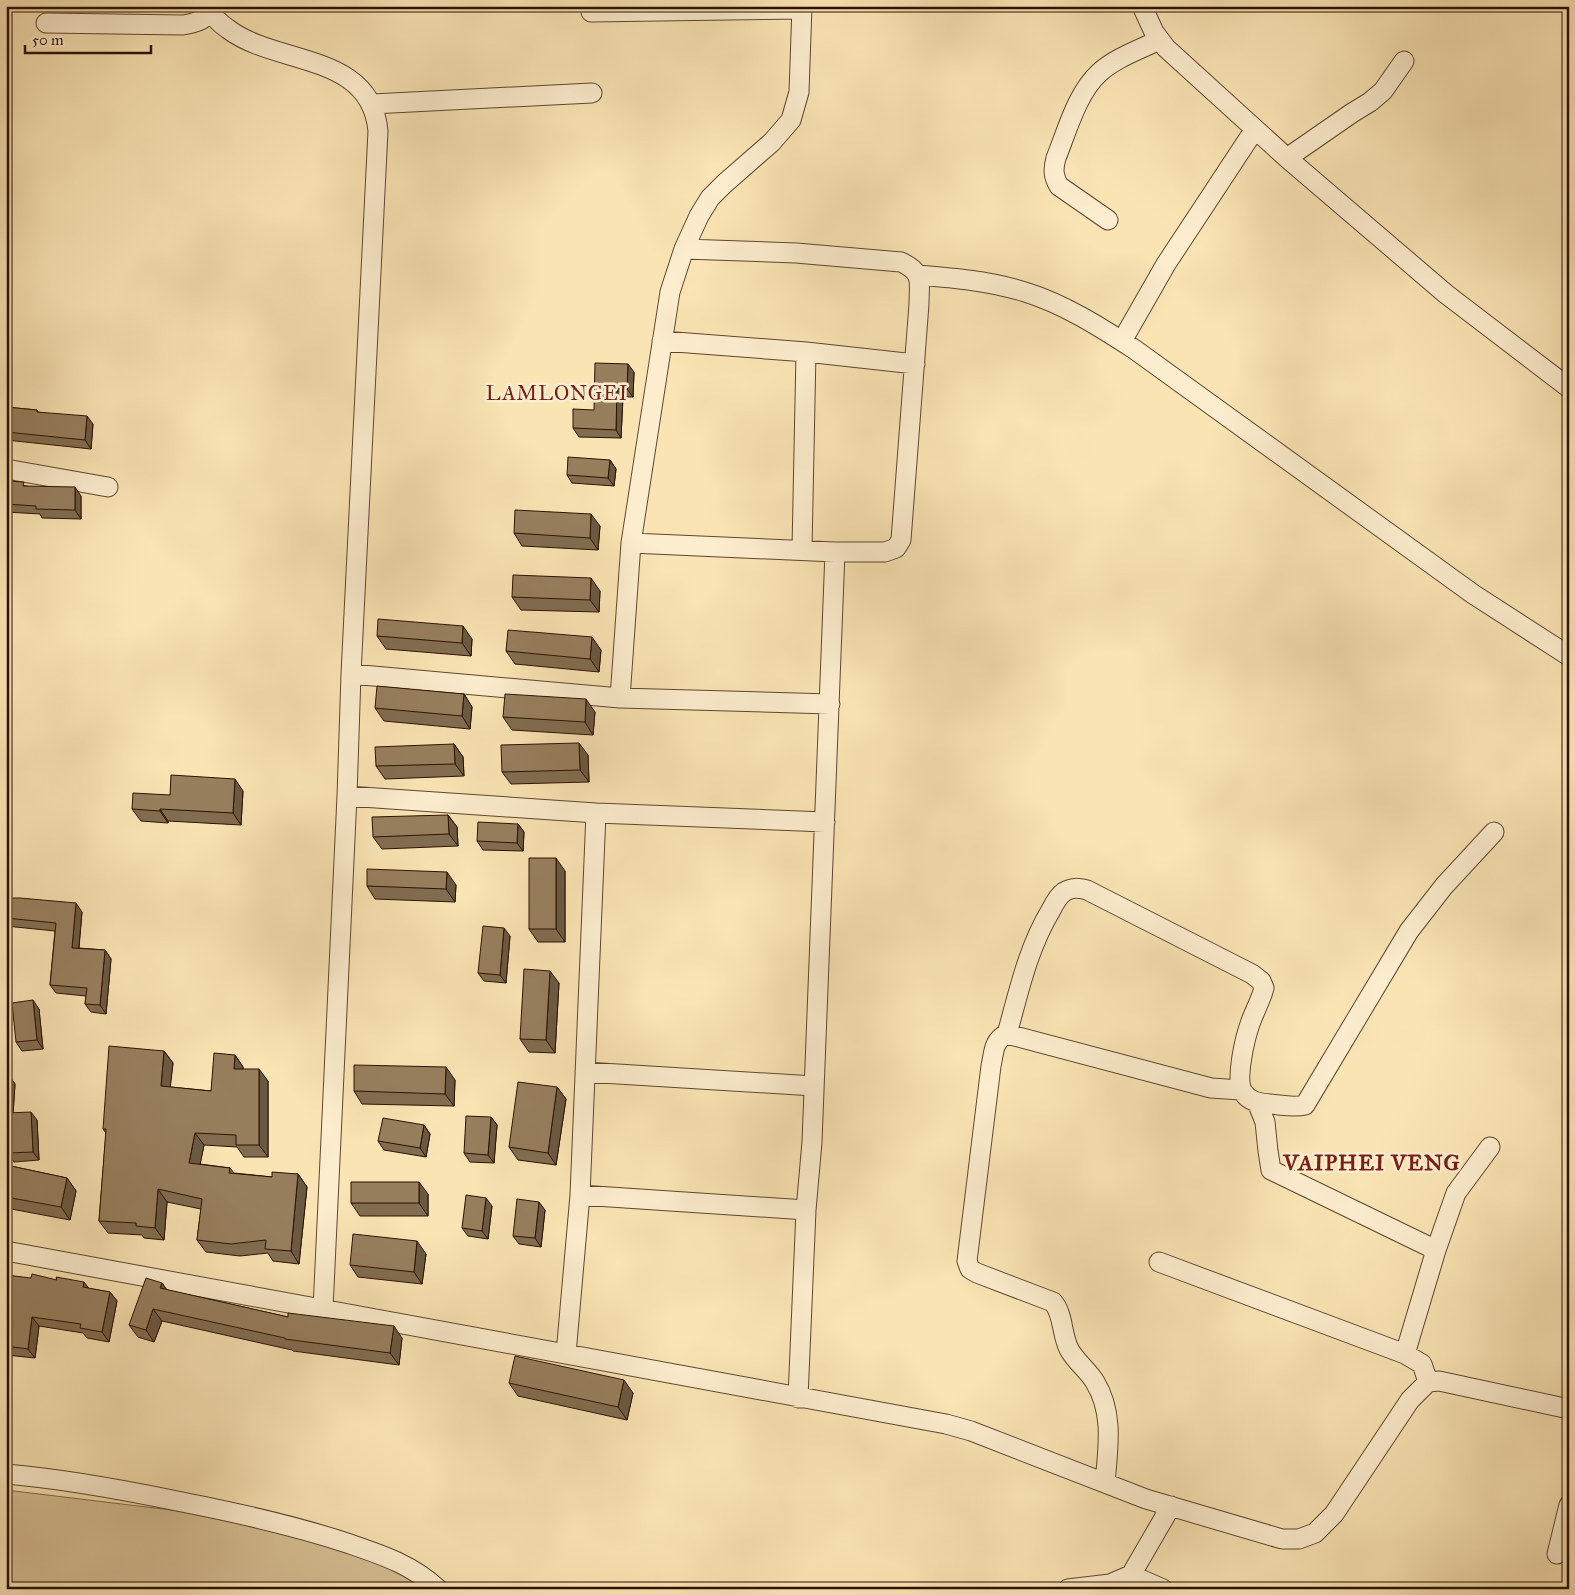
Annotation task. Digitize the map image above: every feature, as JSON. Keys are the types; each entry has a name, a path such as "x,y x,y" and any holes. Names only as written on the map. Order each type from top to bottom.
{"street":[{"path":"1142,6 1159,40 1166,48 1287,158 1446,294 1569,388"},
{"path":"591,12 802,7 799,92 791,120 772,142 710,198 684,249 670,292 631,543 620,698"},
{"path":"46,23 182,25 202,20 210,9 219,23 249,42 325,65 366,94 377,117 378,131 351,674 323,1309"},
{"path":"1108,220 1059,186 1054,178 1053,168 1082,95 1090,83 1112,63 1159,40"},
{"path":"1287,158 1370,102 1383,91 1404,61"},
{"path":"372,104 592,93"},
{"path":"1122,341 1166,264 1255,129"},
{"path":"631,543 802,549 835,552 885,552 896,548 900,540 915,364 919,304 918,275 912,268 901,262 796,253 684,249"},
{"path":"918,275 976,280 1025,292 1065,309 1099,327 1122,341 1473,594 1569,656"},
{"path":"662,341 806,352 915,364"},
{"path":"802,549 806,352"},
{"path":"6,469 108,487"},
{"path":"798,1398 806,1210 812,1142 835,552"},
{"path":"351,674 620,698 830,704"},
{"path":"347,796 596,813 825,822"},
{"path":"566,1354 580,1194 596,813"},
{"path":"1008,1034 1032,945 1040,928 1064,892 1075,888 1086,890 1252,974 1263,983 1263,992 1249,1026 1246,1040 1240,1076 1241,1090 1246,1096 1257,1102 1297,1107 1305,1105 1409,931 1444,886 1494,832"},
{"path":"1105,1483 1109,1432 1108,1417 1095,1381 1069,1348 1059,1309 1053,1302 977,1273 970,1269 967,1260 991,1066 996,1042 1000,1037 1008,1034 1211,1088 1241,1090"},
{"path":"585,1072 814,1086"},
{"path":"1257,1102 1265,1122 1271,1170 1436,1250"},
{"path":"1405,1354 1436,1250 1456,1193 1490,1147"},
{"path":"580,1194 806,1210"},
{"path":"6,1251 960,1428 1146,1499 1282,1539 1299,1539 1315,1533 1334,1514 1410,1400 1428,1382 1439,1381 1569,1409"},
{"path":"1159,1262 1405,1354 1422,1364 1428,1382"},
{"path":"6,1474 47,1478 115,1489 230,1511 308,1530 410,1567 438,1589"},
{"path":"1557,1554 1569,1505"},
{"path":"1068,1589 1110,1584 1131,1575 1171,1506"},
{"path":"1131,1575 1164,1589"}],"shaded area":[{"path":"6,1490 320,1528 432,1589 6,1589"}],"building":[{"path":"595,363 628,364 627,389 617,389 616,430 573,428 573,409 594,410"},
{"path":"6,407 37,410 37,412 87,416 85,440 6,432"},
{"path":"568,457 610,460 608,478 567,475"},
{"path":"6,481 24,482 23,486 75,487 75,510 36,509 36,506 6,504"},
{"path":"515,510 591,514 590,538 514,533"},
{"path":"513,575 591,578 590,600 512,597"},
{"path":"378,619 463,626 462,643 377,636"},
{"path":"508,630 592,637 590,659 506,651"},
{"path":"377,686 464,694 462,716 375,708"},
{"path":"505,694 586,699 585,722 503,717"},
{"path":"579,743 580,770 502,772 501,745"},
{"path":"454,744 455,764 376,766 375,747"},
{"path":"171,775 235,779 233,813 132,809 133,793 170,795"},
{"path":"448,815 449,834 373,837 372,817"},
{"path":"478,822 518,824 517,843 477,841"},
{"path":"529,858 556,858 556,929 529,929"},
{"path":"367,869 447,872 446,889 367,886"},
{"path":"6,898 76,903 72,948 105,950 100,1005 85,1004 87,988 50,985 56,923 6,918"},
{"path":"483,926 504,928 500,975 478,973"},
{"path":"524,969 550,971 546,1040 520,1039"},
{"path":"33,1000 37,1040 16,1042 12,1003"},
{"path":"109,1046 164,1051 161,1086 211,1091 214,1053 235,1055 234,1069 259,1069 259,1145 236,1145 236,1135 195,1133 189,1163 230,1168 229,1173 272,1177 272,1172 298,1174 291,1251 265,1249 266,1240 231,1244 197,1240 202,1199 158,1189 155,1228 136,1226 136,1223 99,1221 106,1129 103,1129"},
{"path":"354,1065 446,1067 445,1094 354,1091"},
{"path":"518,1082 557,1087 548,1153 509,1147"},
{"path":"31,1112 33,1152 8,1153 6,1113"},
{"path":"466,1116 491,1117 488,1155 464,1153"},
{"path":"383,1118 424,1125 420,1148 378,1141"},
{"path":"6,1165 67,1178 61,1207 6,1197"},
{"path":"351,1182 419,1182 419,1203 351,1203"},
{"path":"466,1195 486,1198 482,1231 462,1228"},
{"path":"517,1199 539,1202 535,1238 513,1236"},
{"path":"353,1234 417,1241 414,1272 350,1265"},
{"path":"32,1274 57,1280 56,1277 84,1282 83,1287 110,1292 102,1332 80,1328 81,1324 32,1317 28,1349 6,1346 6,1275 31,1278"},
{"path":"146,1278 162,1283 160,1288 288,1317 288,1313 394,1326 390,1353 285,1339 153,1309 146,1330 129,1325"},
{"path":"515,1356 624,1380 618,1407 509,1383"}],"district":[{"name":"LAMLONGEI","path":"557,393"},
{"name":"VAIPHEI VENG","path":"1372,1162"}]}
